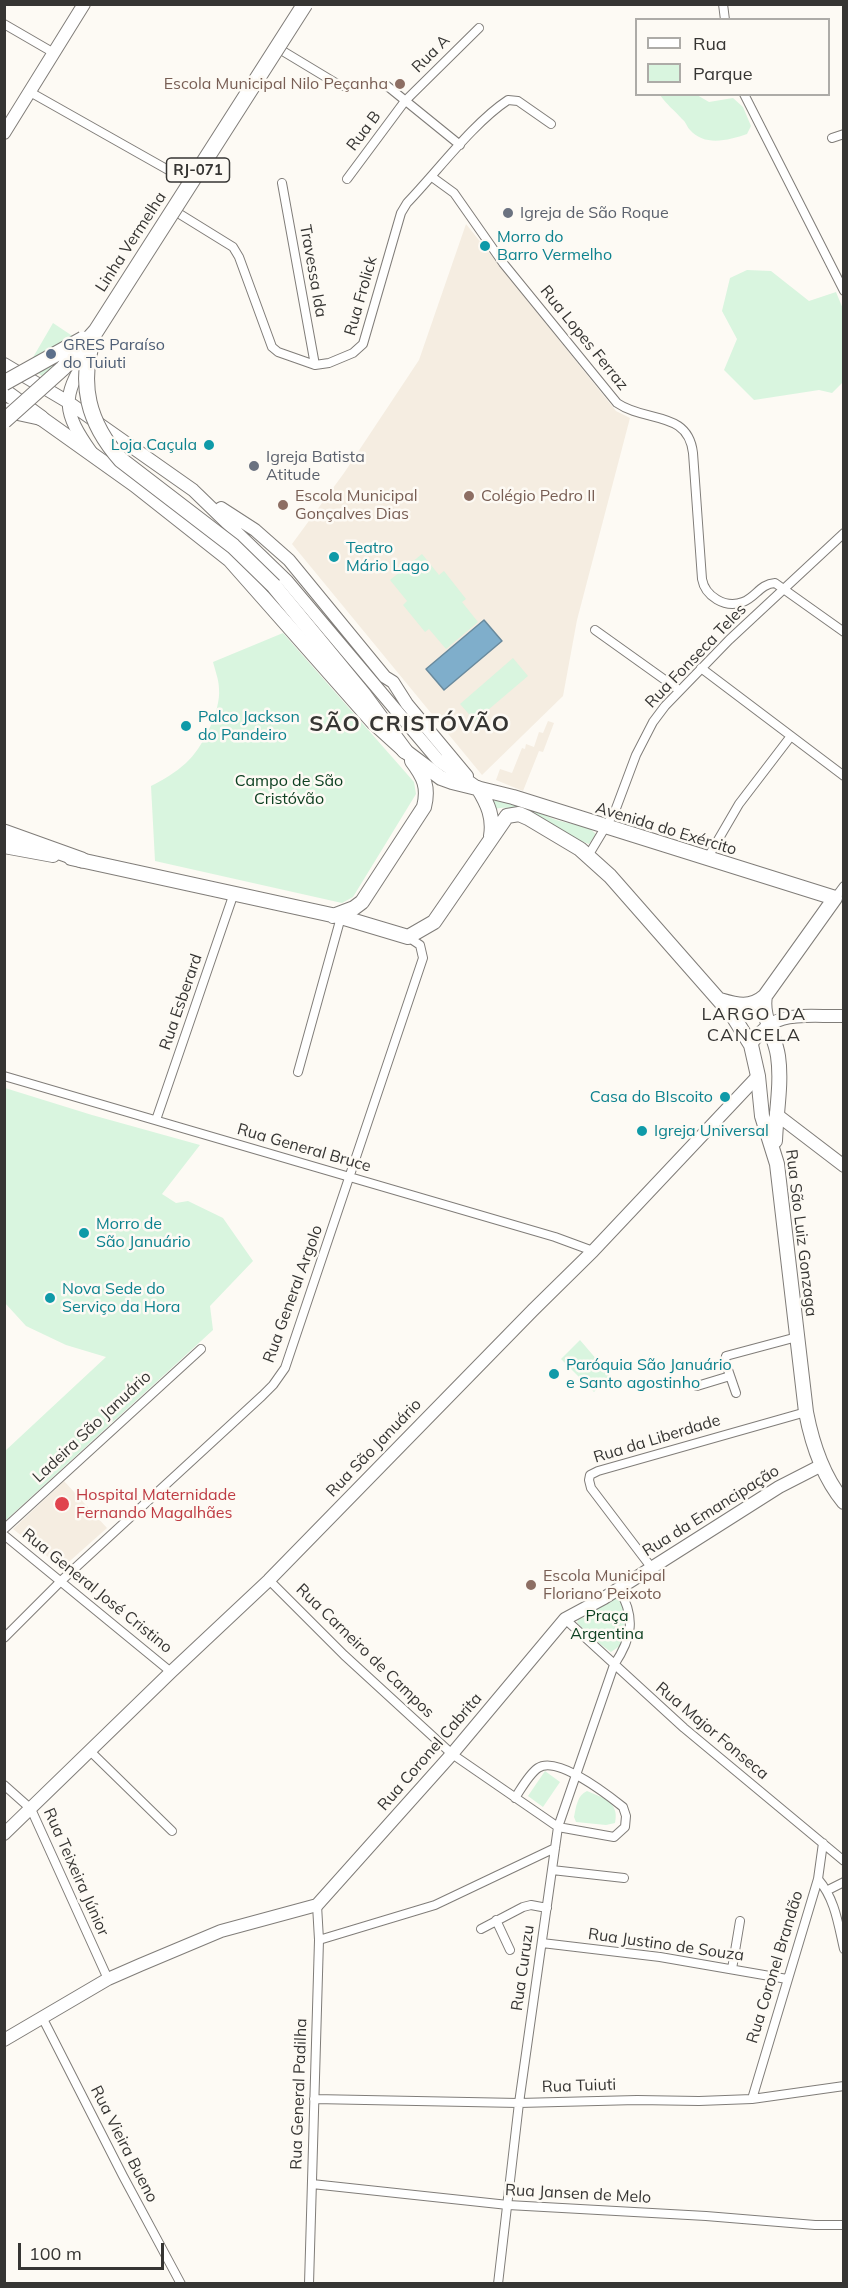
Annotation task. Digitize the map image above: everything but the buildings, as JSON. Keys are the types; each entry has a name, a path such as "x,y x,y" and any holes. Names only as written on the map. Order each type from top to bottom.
{"highway":[{"name":"Linha Vermelha","path":"4,421 63,368 93,333 304,4"},
{"name":"Linha Vermelha","path":"4,416 35,391 93,333"},
{"path":"4,383 28,372 93,333"},
{"path":"93,333 86,366 86,385 89,404 107,445 122,460 233,546 274,586 363,694 405,751"},
{"path":"4,391 41,418"},
{"path":"4,832 82,860"}],"main road":[{"path":"4,376 41,418 135,485 233,562 373,722 405,751 441,778 478,788 490,810 493,824 491,837 434,922 408,937 337,916 82,860 4,846"},
{"path":"4,410 41,418"},
{"path":"337,916 362,902 423,807 427,796 427,785 405,751"},
{"name":"Avenida do Exército","path":"478,788 839,899"},
{"name":"Rua São Luiz Gonzaga","path":"491,837 504,818 519,814 588,856 610,876 743,1029 751,1045 758,1076 762,1116 775,1151 806,1412 812,1440 822,1465 843,1502"},
{"path":"719,1000 741,1006 753,1004 765,996 839,899"},
{"path":"765,996 763,1005 778,1055 775,1151"},
{"path":"758,1076 776,1114"}],"street":[{"path":"4,133 84,4"},
{"path":"93,455 78,430 68,402 72,380 312,4"},
{"path":"4,24 54,53"},
{"name":"Rua A","path":"405,101 479,28"},
{"path":"281,50 344,86"},
{"path":"386,85 460,145"},
{"path":"30,92 196,186"},
{"path":"745,96 843,291"},
{"path":"432,177 498,106 508,100 518,101 551,124"},
{"name":"Rua B","path":"347,179 405,101"},
{"path":"832,138 843,134"},
{"name":"Rua Frolick","path":"315,365 329,363 353,353 363,344 401,213 407,203 432,177"},
{"name":"Rua Lopes Ferraz","path":"432,177 454,194 503,263 617,403 624,408 681,425 688,433 693,453 702,579 706,592 716,600 730,604 741,603 768,583 775,583 785,588"},
{"name":"Travessa Ida","path":"282,183 315,365"},
{"path":"178,213 233,247 239,257 272,347 278,352 315,365"},
{"path":"4,364 68,402 193,490 255,530 289,560 384,677 393,681 407,704 478,788"},
{"name":"Rua Fonseca Teles","path":"588,856 615,812 636,755 653,722 679,690 701,668 843,533"},
{"path":"785,588 843,632"},
{"path":"595,630 679,690"},
{"path":"701,668 843,776"},
{"path":"707,859 740,804 791,736"},
{"path":"839,899 843,886"},
{"name":"Rua Esberard","path":"156,1120 234,893"},
{"path":"298,1072 337,916"},
{"name":"Rua General Argolo","path":"4,1638 62,1580 273,1385 285,1368 423,958 420,945 408,937"},
{"path":"751,1045 759,1031 768,1024 788,1017 843,1016"},
{"name":"Rua General Bruce","path":"4,1076 593,1251"},
{"name":"Rua São Januário","path":"4,1834 171,1671 269,1580 593,1251 758,1076"},
{"path":"776,1114 843,1166"},
{"path":"736,1393 725,1361 726,1356 797,1337"},
{"name":"Ladeira São Januário","path":"4,1529 201,1348"},
{"path":"697,1386 730,1376"},
{"name":"Rua da Liberdade","path":"651,1567 591,1488 590,1475 806,1412"},
{"name":"Rua da Emancipação","path":"619,1589 779,1487 822,1465"},
{"name":"Rua General José Cristino","path":"4,1535 171,1671"},
{"name":"Rua Carneiro de Campos","path":"269,1580 344,1655 452,1754 558,1827"},
{"path":"565,1620 619,1589 628,1604 630,1624 626,1644 614,1665"},
{"name":"Rua Coronel Cabrita","path":"317,1905 452,1754 565,1620"},
{"name":"Rua Major Fonseca","path":"565,1620 684,1728 843,1861"},
{"name":"Rua Curuzu","path":"498,2283 519,2103 558,1827 614,1665"},
{"path":"90,1751 172,1832"},
{"path":"515,1798 540,1766 551,1765 577,1775 623,1807 626,1816 625,1827 614,1837 558,1827"},
{"name":"Rua Teixeira Júnior","path":"4,1785 31,1809 108,1979"},
{"name":"Rua Coronel Brandão","path":"752,2099 818,1879 823,1843"},
{"path":"319,1940 435,1905 555,1848"},
{"path":"552,1870 624,1878"},
{"path":"818,1879 828,1890 834,1904 843,1949"},
{"path":"828,1890 843,1882"},
{"path":"4,2040 108,1979 221,1930 317,1905"},
{"name":"Rua General Padilha","path":"309,2283 319,1940 317,1905"},
{"path":"480,1929 523,1907 531,1905 547,1908"},
{"path":"496,1920 510,1950"},
{"path":"732,1969 741,1921"},
{"name":"Rua Justino de Souza","path":"542,1943 660,1957 787,1979"},
{"name":"Rua Vieira Bueno","path":"42,2017 180,2283"},
{"name":"Rua Tuiuti","path":"314,2099 519,2103 752,2099 843,2086"},
{"name":"Rua Jansen de Melo","path":"312,2184 508,2205 843,2225"}],"shaded area":[{"name":"Colégio Pedro II","path":"466,224 616,411 630,418 577,620 563,696 482,775 292,544 344,473 419,360"},
{"path":"548,721 554,723 543,752 539,751 523,791 496,780 500,769 512,773 522,748 525,749 526,744 534,747 539,732 543,733"},
{"name":"Hospital Maternidade Fernando Magalhães","path":"64,1481 107,1528 62,1568 13,1529"}],"green space":[{"path":"661,96 699,96 709,102 733,98 743,107 751,126 747,134 733,138 717,141 703,139 690,130"},
{"path":"747,270 771,271 809,301 836,292 843,309 844,381 832,393 819,390 754,400 724,370 737,339 722,311 730,278"},
{"name":"GRES Paraíso do Tuiuti","path":"53,323 80,341 42,376 28,366"},
{"path":"422,554 439,575 444,571 466,599 462,602 478,622 446,649 429,629 425,632 403,605 407,601 390,580"},
{"name":"Campo de São Cristóvão","path":"283,633 414,782 416,794 353,897 342,903 155,861 151,786 186,763 198,749 209,729 219,698 213,662"},
{"path":"513,658 528,676 475,721 460,704"},
{"path":"491,800 520,805 556,820 589,828 596,834 589,844 532,814 508,808 494,809"},
{"path":"5,1088 200,1145 162,1194 176,1203 188,1201 223,1218 253,1261 210,1306 213,1330 5,1521 5,1451 106,1357 66,1345 26,1326 5,1303"},
{"path":"580,1340 610,1375 594,1392 561,1359"},
{"name":"Praça Argentina","path":"613,1597 619,1597 626,1615 621,1645 611,1652 577,1623 579,1617 591,1619 592,1609"},
{"path":"545,1771 560,1782 543,1807 528,1796"},
{"path":"587,1791 613,1805 615,1823 606,1825 576,1822 574,1817 578,1802 581,1795"}],"water":[{"path":"484,620 502,641 444,690 426,669"}],"place":[{"name":"Escola Municipal Nilo Peçanha","path":"400,84"},
{"name":"Igreja de São Roque","path":"508,213"},
{"name":"Morro do Barro Vermelho","path":"485,246"},
{"name":"GRES Paraíso do Tuiuti","path":"51,354"},
{"name":"Loja Caçula","path":"209,445"},
{"name":"Igreja Batista Atitude","path":"254,466"},
{"name":"Colégio Pedro II","path":"469,496"},
{"name":"Escola Municipal Gonçalves Dias","path":"283,505"},
{"name":"Teatro Mário Lago","path":"334,557"},
{"name":"Palco Jackson do Pandeiro","path":"186,726"},
{"name":"Casa do BIscoito","path":"725,1097"},
{"name":"Igreja Universal","path":"642,1131"},
{"name":"Morro de São Januário","path":"84,1233"},
{"name":"Nova Sede do Serviço da Hora","path":"50,1298"},
{"name":"Paróquia São Januário e Santo agostinho","path":"554,1374"},
{"name":"Hospital Maternidade Fernando Magalhães","path":"62,1504"},
{"name":"Escola Municipal Floriano Peixoto","path":"531,1585"}],"district":[{"name":"SÃO CRISTÓVÃO","path":"410,724"},
{"name":"LARGO DA CANCELA","path":"754,1025"}]}
